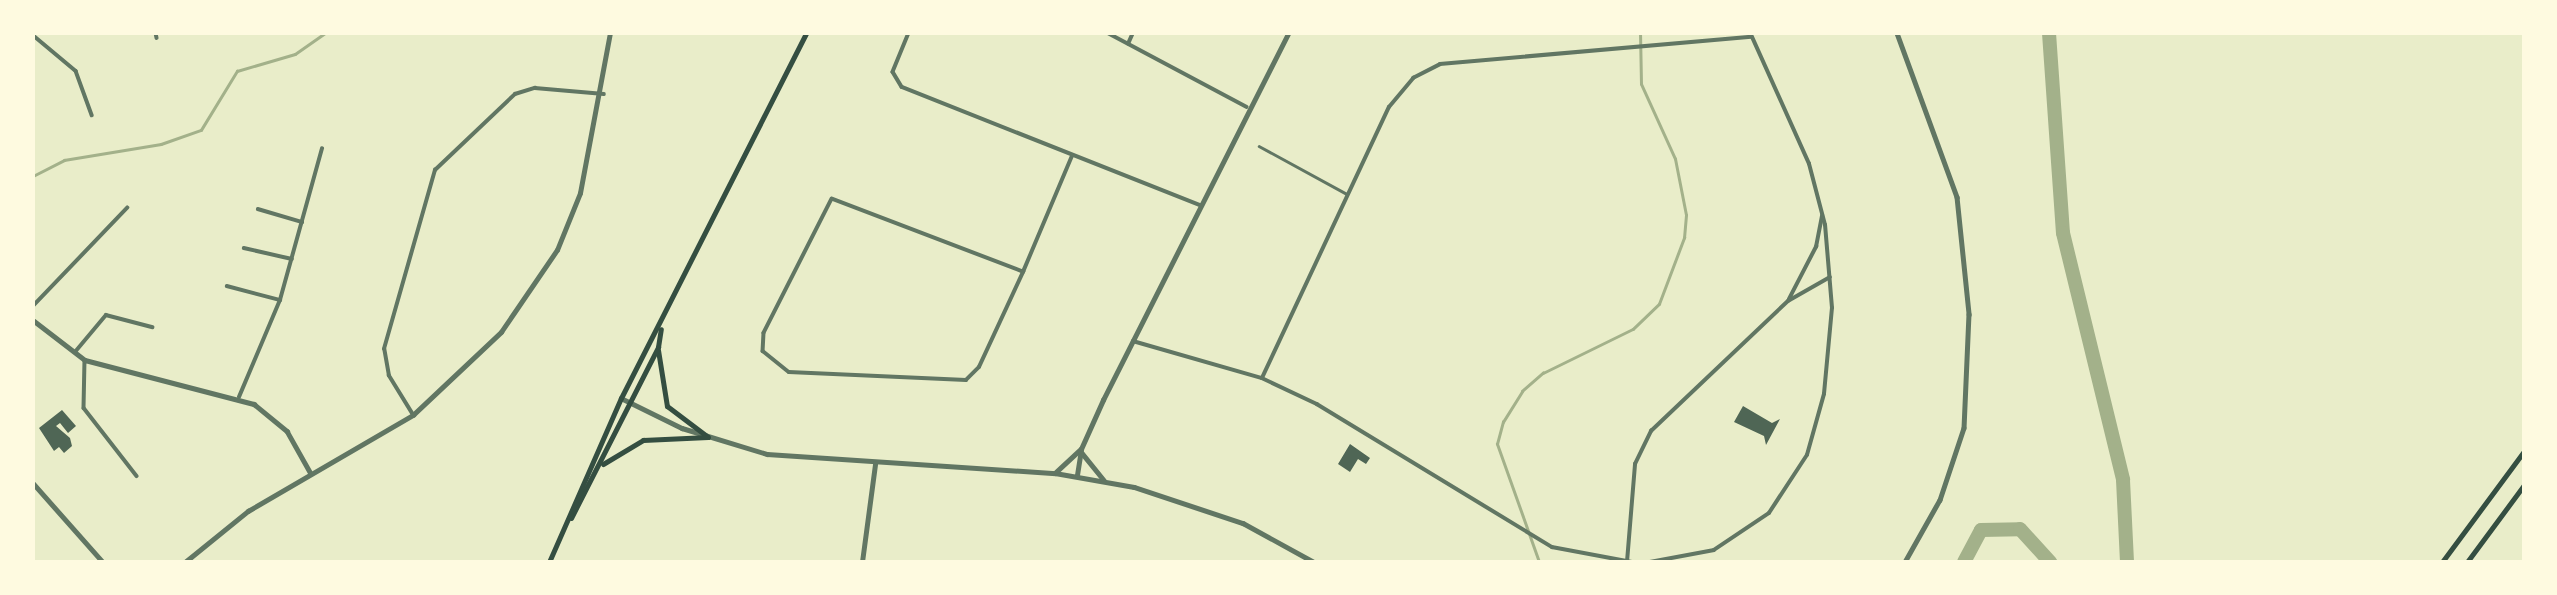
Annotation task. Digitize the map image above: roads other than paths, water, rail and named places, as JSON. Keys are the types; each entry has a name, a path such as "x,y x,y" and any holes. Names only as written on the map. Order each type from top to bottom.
{"main road":[{"path":"549,562 621,398 661,328 807,33"},
{"path":"661,328 658,347 667,406 708,438"},
{"path":"567,524 600,466 658,347"},
{"path":"600,466 643,440 708,438"},
{"path":"2441,562 2524,451"},
{"path":"2467,562 2524,485"}],"street":[{"path":"185,562 310,472 413,415 501,332 557,250 586,177 604,94 610,33"},
{"path":"909,33 893,72 902,87 1200,205"},
{"path":"1108,33 1247,107"},
{"path":"1128,44 1133,33"},
{"path":"1077,475 1081,449 1247,107 1288,33"},
{"path":"1897,33 1957,197 1969,314 1964,428 1940,500 1905,562"},
{"path":"33,35 76,71 92,115"},
{"path":"1262,378 1347,194 1400,91 1430,66 1750,35 1800,140 1822,216 1830,277 1830,356 1815,434 1785,492 1759,523 1714,550 1650,562"},
{"path":"413,415 389,376 384,349 435,170 515,94 535,88 604,94"},
{"path":"1259,146 1347,194"},
{"path":"239,397 280,300 322,149"},
{"path":"1023,272 832,200 764,333 763,351 789,372 966,380 979,367 1023,272 1072,156"},
{"path":"33,306 127,208"},
{"path":"258,209 302,222"},
{"path":"1788,301 1816,247 1822,216"},
{"path":"244,248 292,259"},
{"path":"1133,341 1262,378 1358,427 1502,522 1552,547 1630,562 1632,483 1644,441 1788,301 1830,277"},
{"path":"227,286 280,300"},
{"path":"75,353 106,315 152,327"},
{"path":"33,320 85,360 239,397 279,422 310,472"},
{"path":"85,360 84,408 136,476"},
{"path":"621,398 708,438 767,454 874,464 1055,473 1105,481 1223,515 1314,562"},
{"path":"1055,473 1081,449"},
{"path":"1081,449 1085,464 1105,481"},
{"path":"862,562 874,464"},
{"path":"33,483 103,562"}],"waterway":[{"path":"33,176 64,160 161,144 201,130 237,71 295,54 325,33"},
{"path":"1539,562 1497,444 1503,422 1522,391 1543,373 1633,329 1659,304 1684,238 1686,215 1675,159 1641,84 1640,33"},
{"path":"2049,33 2063,233 2123,480 2127,562"},
{"path":"1964,562 1981,530 2020,529 2050,562"}]}
